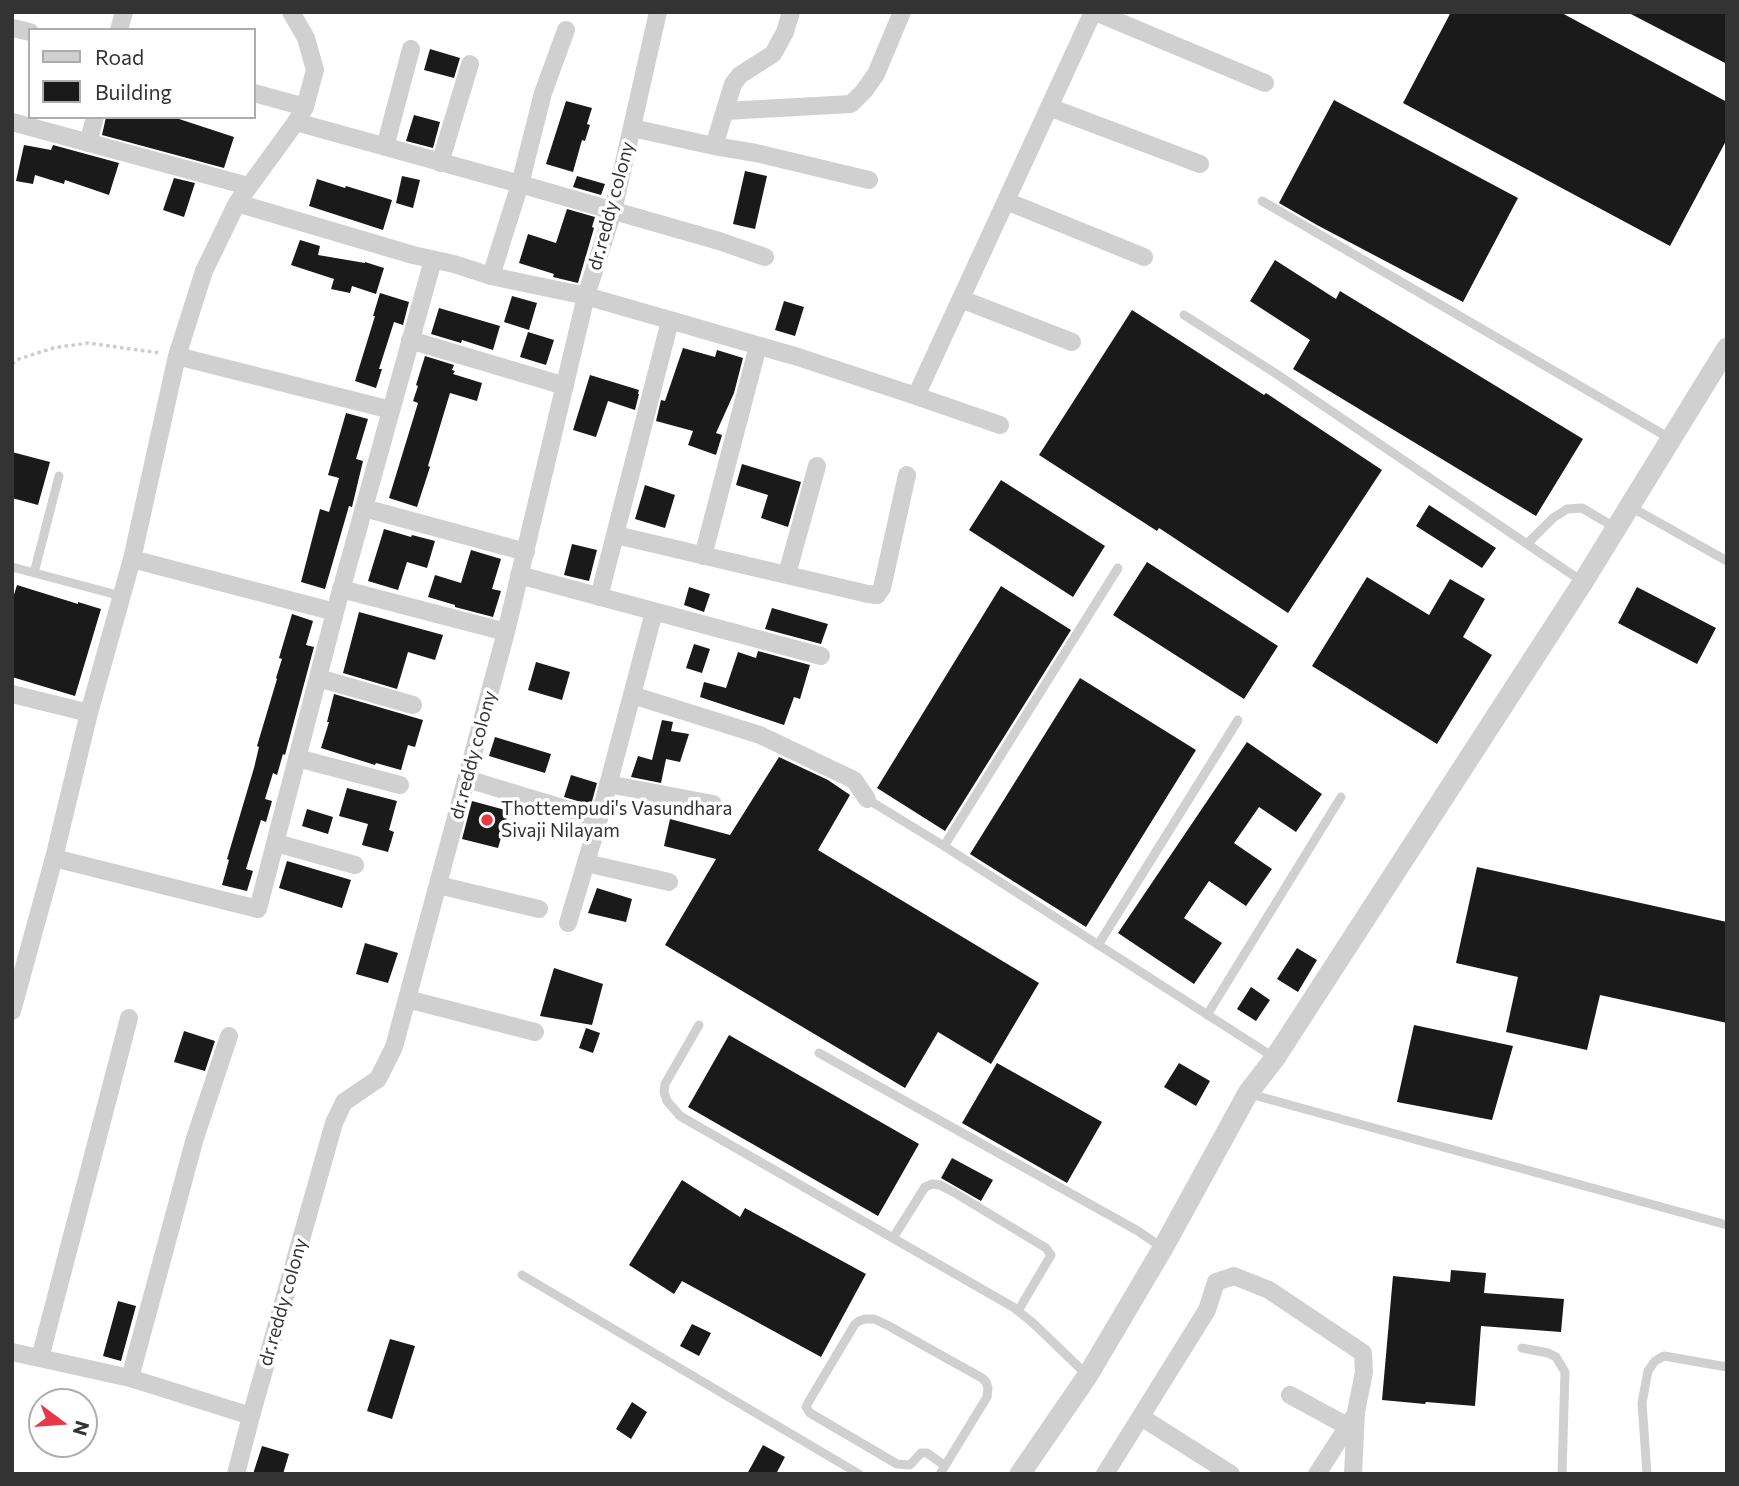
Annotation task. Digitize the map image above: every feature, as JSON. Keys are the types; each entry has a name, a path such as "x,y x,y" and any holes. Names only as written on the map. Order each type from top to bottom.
{"street":[{"path":"12,1011 132,559 177,356 204,271 237,203 301,114 315,70 306,38 291,12"},
{"name":"dr.reddy colony","path":"236,1474 334,1123 344,1102 378,1079 394,1047 506,632 586,296 613,211 658,12"},
{"path":"714,146 733,84 740,75 773,54 792,12"},
{"path":"725,111 851,104 876,74 902,12"},
{"path":"916,396 1094,12 1265,83"},
{"path":"491,276 520,184 543,93 566,30"},
{"path":"385,147 411,49"},
{"path":"440,163 470,64"},
{"path":"256,94 385,147 765,257"},
{"path":"1049,107 1200,164"},
{"path":"88,143 94,119"},
{"path":"12,122 248,186"},
{"path":"632,128 756,153 869,180"},
{"path":"1006,201 1144,257"},
{"path":"237,203 412,256 586,296 799,357 1000,425"},
{"path":"54,858 258,909 341,589 433,260"},
{"path":"961,299 1072,342"},
{"path":"599,597 670,321"},
{"path":"410,340 565,386"},
{"path":"703,556 758,346"},
{"path":"1020,1474 1088,1376 1163,1248 1248,1093 1275,1058 1583,582 1727,348"},
{"path":"177,356 391,410"},
{"path":"787,574 817,466"},
{"path":"616,535 877,595 882,588 907,475"},
{"path":"364,508 526,552"},
{"path":"132,559 335,612"},
{"path":"519,575 821,656"},
{"path":"341,589 506,632"},
{"path":"568,923 599,819 654,612"},
{"path":"318,678 413,705"},
{"path":"12,694 89,713"},
{"path":"632,695 760,735 854,780 867,799"},
{"path":"297,758 400,785"},
{"path":"467,779 599,819"},
{"path":"608,783 713,804"},
{"path":"276,843 355,865"},
{"path":"586,863 669,882"},
{"path":"438,885 539,909"},
{"path":"407,999 534,1032"},
{"path":"40,1358 129,1018"},
{"path":"130,1378 195,1138 229,1036"},
{"path":"1105,1474 1207,1310 1216,1282 1234,1276 1269,1290 1363,1353 1364,1372 1352,1419 1353,1474"},
{"path":"12,1352 130,1378 251,1416"},
{"path":"1290,1395 1352,1419"},
{"path":"1141,1417 1231,1474"},
{"path":"1317,1474 1352,1419"}],"lane":[{"path":"1262,201 1671,439"},
{"path":"1184,314 1583,582"},
{"path":"34,573 59,476"},
{"path":"1629,506 1727,561"},
{"path":"1527,544 1553,518 1567,509 1582,508 1616,528"},
{"path":"12,567 121,596"},
{"path":"944,846 1118,568"},
{"path":"1098,945 1238,720"},
{"path":"1207,1015 1341,797"},
{"path":"867,799 1275,1058"},
{"path":"699,1025 665,1084 664,1092 673,1109 689,1122 1018,1311 1088,1376"},
{"path":"819,1054 1138,1231 1163,1248"},
{"path":"1248,1093 1727,1225"},
{"path":"893,1238 925,1187 940,1185 955,1193 1046,1248 1051,1255 1018,1311"},
{"path":"522,1275 859,1474"},
{"path":"874,1319 887,1325 986,1382 987,1396 942,1469 927,1454 921,1453 910,1465 897,1464 810,1413 807,1407 809,1401 859,1321 874,1319"},
{"path":"1522,1348 1556,1357 1565,1372 1562,1474"},
{"path":"1647,1474 1642,1403 1648,1371 1655,1361 1664,1356 1727,1367"}],"path":[{"path":"12,364 19,359 53,348 88,342 177,356"}],"building":[{"path":"1451,12 1560,12 1727,102 1727,139 1670,246 1403,103"},
{"path":"1627,12 1727,12 1727,64"},
{"path":"430,49 460,58 454,78 424,70"},
{"path":"1334,100 1518,198 1463,302 1279,203"},
{"path":"566,101 592,108 587,124 590,125 585,141 582,140 573,172 546,164"},
{"path":"414,115 440,122 433,148 406,141"},
{"path":"106,119 179,119 234,137 224,168 102,135"},
{"path":"24,145 51,150 53,145 119,163 109,195 65,180 64,184 35,175 33,184 16,181"},
{"path":"745,171 767,176 755,229 733,224"},
{"path":"402,176 420,180 413,208 396,203"},
{"path":"577,176 605,184 601,195 573,187"},
{"path":"174,178 195,183 184,217 163,210"},
{"path":"317,179 392,200 383,230 309,206"},
{"path":"567,209 595,217 578,283 553,277 554,274 519,263 528,234 556,243"},
{"path":"300,240 320,246 318,255 365,262 384,268 376,294 352,286 350,293 331,289 334,279 291,265"},
{"path":"1275,260 1336,299 1340,291 1583,439 1536,516 1293,369 1310,340 1250,301"},
{"path":"380,293 409,302 403,325 394,322 379,369 382,369 376,388 355,381"},
{"path":"512,296 537,303 529,330 504,322"},
{"path":"784,301 804,307 795,336 775,330"},
{"path":"439,308 500,326 493,350 431,334"},
{"path":"1132,310 1264,395 1266,393 1382,470 1288,613 1159,528 1157,531 1039,455"},
{"path":"528,332 554,340 546,365 520,357"},
{"path":"683,348 715,357 717,350 743,358 734,393 716,433 722,435 716,455 688,445 693,431 656,421 661,400 665,401"},
{"path":"425,356 454,365 453,374 482,383 477,401 450,393 417,507 389,498 418,403 413,401"},
{"path":"590,375 639,390 635,410 608,401 596,437 573,430"},
{"path":"346,413 368,419 356,459 363,461 352,507 349,506 325,589 301,582 320,509 329,512 339,478 328,475"},
{"path":"12,452 50,462 38,505 12,498"},
{"path":"742,464 801,482 788,527 761,518 768,495 736,485"},
{"path":"1001,480 1105,546 1073,597 969,530"},
{"path":"645,485 675,495 665,528 635,519"},
{"path":"1429,505 1496,548 1482,568 1416,526"},
{"path":"384,529 435,541 427,568 407,562 398,590 368,581"},
{"path":"572,544 597,550 589,581 564,575"},
{"path":"471,550 501,559 492,589 501,591 493,617 428,597 435,575 461,583"},
{"path":"1147,562 1278,646 1244,699 1113,615"},
{"path":"1367,577 1429,615 1450,579 1485,599 1463,637 1492,655 1437,744 1312,666"},
{"path":"17,585 101,609 75,696 12,677 12,601"},
{"path":"1001,586 1071,630 945,831 877,788"},
{"path":"689,587 710,594 704,612 684,605"},
{"path":"1637,587 1716,628 1697,664 1618,623"},
{"path":"772,608 828,624 821,644 765,629"},
{"path":"359,612 443,635 435,660 408,652 397,689 343,673"},
{"path":"292,614 313,621 306,645 314,647 285,755 283,754 277,775 273,773 265,799 272,801 266,822 261,820 246,869 253,871 247,891 222,885"},
{"path":"694,644 710,649 702,673 686,668"},
{"path":"758,651 810,665 800,699 794,697 784,725 700,697 704,682 726,688 738,652 756,658"},
{"path":"536,662 570,672 562,700 528,690"},
{"path":"1080,678 1196,750 1086,927 970,854"},
{"path":"334,694 423,720 415,747 408,745 401,770 321,748"},
{"path":"662,720 673,722 671,731 689,734 680,762 666,759 661,783 631,777 638,756 652,760"},
{"path":"495,737 551,754 545,773 489,756"},
{"path":"1247,742 1322,794 1296,832 1259,807 1234,843 1272,869 1246,906 1209,881 1184,918 1222,943 1194,984 1118,933"},
{"path":"779,757 828,780 850,795 818,850 1039,983 991,1064 938,1032 905,1088 665,945 716,859 664,846 670,819 730,835"},
{"path":"571,775 597,783 591,805 564,797"},
{"path":"347,788 397,801 389,830 394,832 388,852 362,845 368,824 339,816"},
{"name":"Thottempudi's Vasundhara Sivaji Nilayam","path":"472,801 509,811 498,848 462,839"},
{"path":"307,809 333,817 328,834 302,826"},
{"path":"287,861 351,880 342,908 279,888"},
{"path":"1477,867 1727,922 1727,1023 1600,995 1587,1050 1506,1032 1518,977 1456,963"},
{"path":"597,888 632,899 626,922 588,913"},
{"path":"365,943 398,953 388,983 356,974"},
{"path":"1297,948 1317,960 1298,992 1277,979"},
{"path":"554,968 603,984 592,1025 540,1016"},
{"path":"1251,987 1270,1000 1256,1021 1237,1009"},
{"path":"1414,1025 1513,1046 1492,1120 1397,1102"},
{"path":"586,1028 600,1033 593,1053 579,1048"},
{"path":"184,1031 215,1041 205,1071 174,1062"},
{"path":"729,1035 919,1144 878,1216 688,1107"},
{"path":"997,1063 1102,1122 1067,1183 962,1123"},
{"path":"1179,1063 1210,1081 1196,1106 1164,1087"},
{"path":"952,1158 993,1180 981,1201 941,1178"},
{"path":"682,1180 740,1217 745,1208 866,1274 821,1357 682,1281 674,1294 629,1265"},
{"path":"1451,1270 1486,1273 1484,1293 1564,1299 1561,1332 1481,1326 1475,1406 1382,1400 1393,1276 1450,1282"},
{"path":"118,1301 136,1306 121,1361 103,1356"},
{"path":"692,1324 711,1333 699,1356 680,1346"},
{"path":"390,1339 415,1346 392,1419 367,1411"},
{"path":"632,1402 647,1412 631,1439 616,1429"},
{"path":"763,1445 785,1457 776,1474 747,1474"},
{"path":"262,1446 289,1454 283,1474 253,1474"}],"place":[{"name":"Thottempudi's Vasundhara Sivaji Nilayam","path":"487,820"}]}
